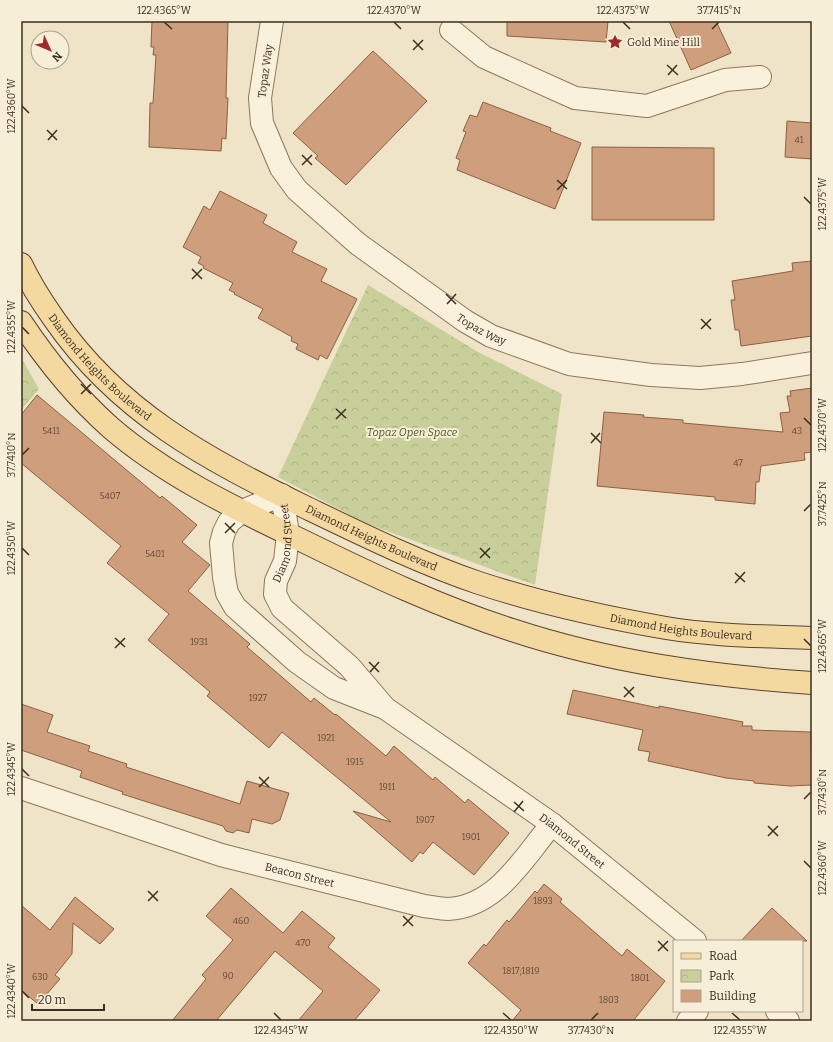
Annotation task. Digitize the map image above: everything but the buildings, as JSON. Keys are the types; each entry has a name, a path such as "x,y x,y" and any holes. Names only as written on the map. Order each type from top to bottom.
{"main road":[{"name":"Diamond Heights Boulevard","path":"21,264 44,305 63,332 106,381 133,405 183,442 237,474 393,549 479,582 522,596 568,608 668,628 716,633 812,638"},
{"path":"21,322 62,378 111,428 166,468 196,488 288,534 426,598 513,630 562,645 660,667 718,675 812,683"}],"street":[{"name":"Topaz Way","path":"272,21 260,98 262,123 281,168 297,190 358,244 465,321 490,336 569,364 651,375 700,378 742,374 812,363"},
{"path":"451,30 484,58 575,98 647,106 725,80 760,77"},
{"name":"Diamond Street","path":"385,708 349,666 282,608 275,594 276,581 285,561 288,534 282,496 242,511 229,522 221,543 224,577 228,593 235,607 298,662 334,688 385,708 552,824 694,940"},
{"name":"Beacon Street","path":"21,788 221,855 424,906 448,909 468,906 488,896 505,881 552,824"},
{"path":"688,1021 696,1012"},
{"path":"778,1012 788,1021"}],"green space":[{"name":"Topaz Open Space","path":"368,285 478,352 562,394 535,585 365,523 278,477"},
{"path":"21,357 39,389 21,410"}],"place":[{"name":"Gold Mine Hill","path":"615,42"}]}
